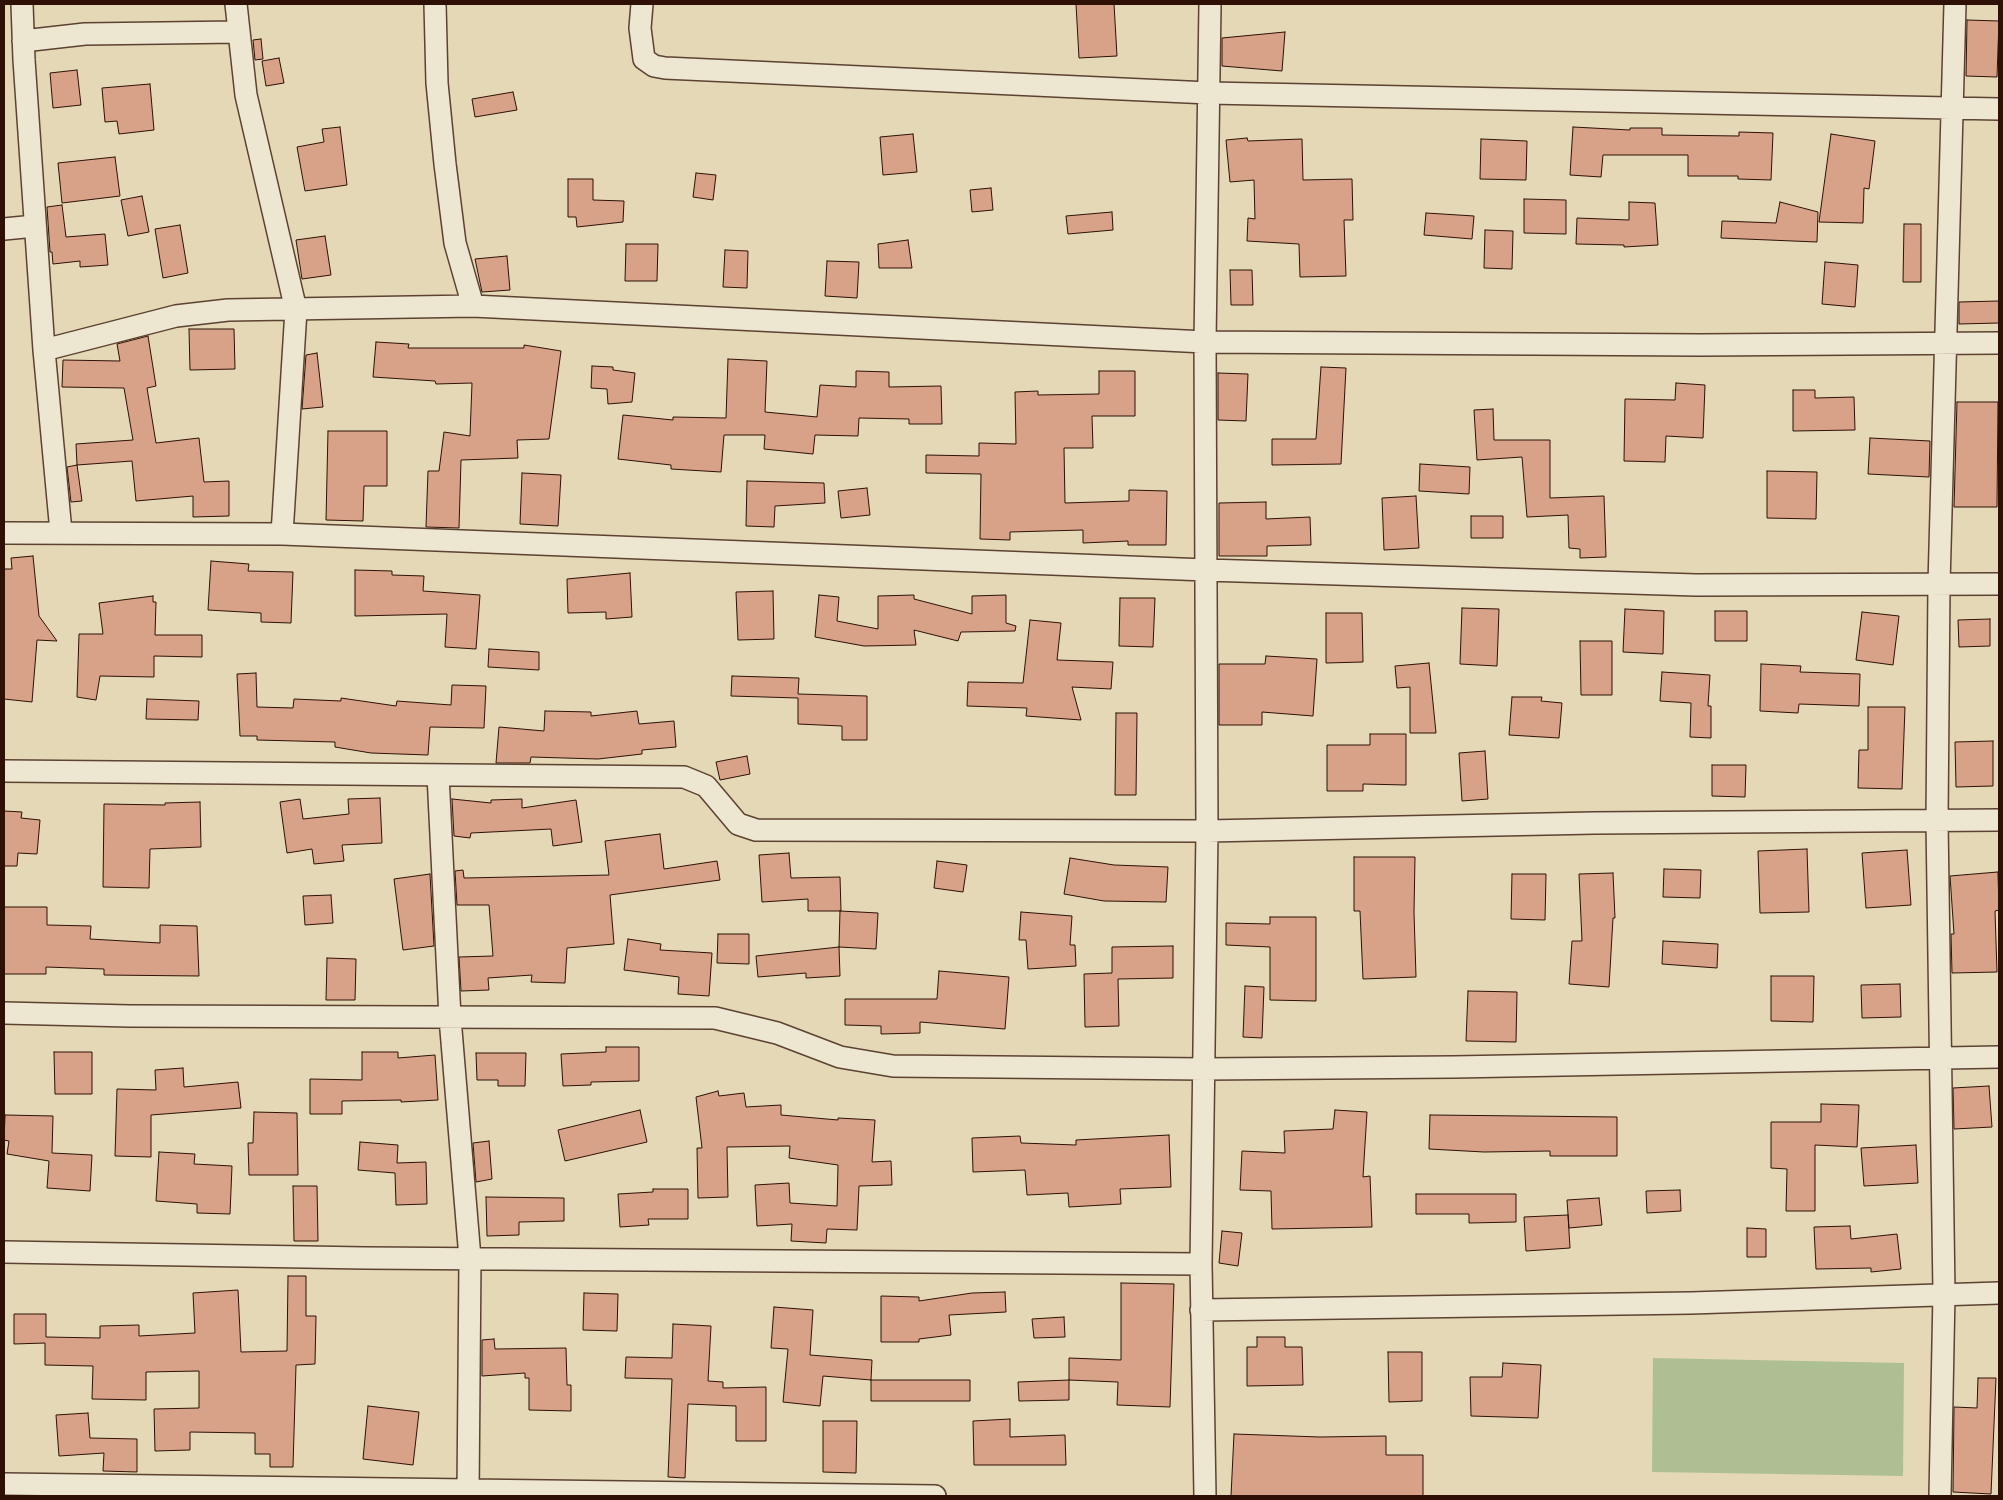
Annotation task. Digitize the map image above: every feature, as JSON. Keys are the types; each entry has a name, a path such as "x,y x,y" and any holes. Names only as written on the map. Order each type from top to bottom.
{"street":[{"path":"22,4 44,350 61,532"},
{"path":"236,4 248,104 296,310 282,534"},
{"path":"435,4 437,83 445,164 455,243 472,306"},
{"path":"642,4 640,28 644,59 654,66 665,68 1209,93 1999,109"},
{"path":"1205,1496 1200,1264 1207,831 1205,342 1210,4"},
{"path":"1940,1496 1944,1293 1937,821 1939,584 1955,4"},
{"path":"23,41 86,34 238,32"},
{"path":"4,229 35,226"},
{"path":"44,350 176,316 228,310 472,306 1205,342 1700,345 1999,343"},
{"path":"4,533 282,534 1206,570 1696,584 1999,584"},
{"path":"4,771 684,777 706,786 738,824 756,830 1207,831 1584,823 1999,820"},
{"path":"438,774 450,1018 470,1258 469,1492"},
{"path":"4,1013 130,1016 715,1018 777,1033 840,1057 893,1066 1204,1069 1454,1067 1999,1057"},
{"path":"4,1252 1200,1264"},
{"path":"1201,1310 1691,1303 1944,1293 1999,1293"},
{"path":"4,1484 469,1492 934,1496"}],"green space":[{"path":"1653,1358 1904,1363 1903,1476 1652,1472"}],"building":[{"path":"1076,4 1114,4 1117,56 1079,58"},
{"path":"1967,20 1999,21 1997,77 1966,76"},
{"path":"1285,32 1282,71 1222,66 1222,38"},
{"path":"261,39 263,59 255,60 253,40"},
{"path":"279,58 284,83 266,86 262,61"},
{"path":"77,70 81,105 53,108 50,73"},
{"path":"150,84 154,130 119,134 117,121 105,122 102,88"},
{"path":"513,92 517,110 475,117 472,99"},
{"path":"340,127 347,185 305,191 297,147 324,142 322,129"},
{"path":"1573,127 1630,130 1630,128 1662,128 1662,135 1739,136 1739,132 1773,133 1771,180 1738,179 1738,176 1688,176 1688,155 1603,155 1601,177 1570,175"},
{"path":"913,134 917,172 883,175 880,137"},
{"path":"1831,134 1875,141 1869,189 1864,188 1863,223 1819,222"},
{"path":"1247,138 1248,141 1302,139 1303,180 1352,179 1353,220 1344,220 1346,276 1300,277 1299,244 1247,241 1248,218 1255,219 1254,180 1230,182 1226,140"},
{"path":"1481,139 1527,141 1526,180 1480,179"},
{"path":"115,157 120,196 62,203 58,163"},
{"path":"696,173 716,175 713,200 693,197"},
{"path":"568,179 593,179 593,200 624,201 623,222 577,227 576,217 568,217"},
{"path":"991,188 993,210 972,212 970,190"},
{"path":"142,196 149,232 128,236 121,200"},
{"path":"1524,199 1566,200 1566,234 1524,233"},
{"path":"1629,202 1655,203 1658,245 1624,247 1624,245 1576,244 1577,218 1629,220"},
{"path":"1780,202 1818,212 1817,242 1721,238 1722,221 1776,223"},
{"path":"62,205 66,237 105,234 108,265 80,267 80,261 53,264 52,252 50,252 47,207"},
{"path":"1112,212 1113,230 1068,234 1066,216"},
{"path":"1426,213 1474,216 1472,239 1424,235"},
{"path":"1904,224 1921,224 1921,282 1903,282"},
{"path":"180,225 188,273 163,278 155,229"},
{"path":"1485,230 1513,231 1512,269 1484,268"},
{"path":"325,236 331,275 302,279 296,240"},
{"path":"908,240 912,268 879,268 878,244"},
{"path":"626,244 658,244 657,281 625,281"},
{"path":"725,250 748,251 747,288 723,287"},
{"path":"507,256 510,290 482,292 475,259"},
{"path":"827,261 859,262 857,298 825,296"},
{"path":"1825,262 1858,265 1855,307 1822,304"},
{"path":"1230,270 1252,270 1253,305 1231,305"},
{"path":"1999,301 1999,323 1959,324 1959,302"},
{"path":"189,329 234,329 235,369 190,370"},
{"path":"148,336 156,386 147,388 156,443 199,438 204,482 229,481 229,516 193,517 193,496 136,501 132,461 77,465 76,444 133,440 124,388 62,387 63,360 120,361 117,344"},
{"path":"376,342 409,344 408,348 524,348 524,345 561,351 549,439 517,440 518,458 461,460 459,528 426,527 428,471 439,471 444,432 470,436 472,383 436,384 435,381 373,377"},
{"path":"317,353 323,407 302,409 306,355"},
{"path":"728,359 767,361 765,412 817,417 820,385 856,387 856,371 889,372 889,387 941,386 942,424 909,424 909,419 859,418 858,436 815,435 813,454 764,449 765,435 724,435 721,472 671,469 671,465 618,459 623,415 673,420 673,417 726,418"},
{"path":"592,366 613,367 613,370 635,373 632,402 608,404 607,389 591,388"},
{"path":"1321,367 1346,368 1341,464 1272,465 1272,439 1316,439"},
{"path":"1099,371 1135,371 1135,416 1092,416 1093,448 1064,448 1065,503 1129,501 1129,490 1167,491 1166,545 1128,545 1128,541 1083,543 1083,530 1010,532 1010,540 980,539 981,474 926,473 926,455 979,456 979,443 1016,444 1015,392 1038,391 1038,395 1099,394"},
{"path":"1218,373 1248,374 1246,421 1218,420"},
{"path":"1676,383 1705,385 1703,438 1666,436 1665,462 1624,461 1625,399 1675,400"},
{"path":"1793,390 1815,390 1815,398 1854,397 1855,430 1793,431"},
{"path":"1957,402 1998,402 1997,507 1954,507"},
{"path":"1493,409 1494,440 1550,440 1550,498 1604,496 1606,557 1580,558 1580,549 1569,548 1568,515 1527,517 1522,457 1477,460 1474,410"},
{"path":"328,431 387,431 387,486 364,486 363,521 326,520"},
{"path":"1870,438 1930,441 1929,477 1868,474"},
{"path":"1420,464 1470,467 1469,494 1419,491"},
{"path":"77,465 82,501 71,502 67,467"},
{"path":"1767,471 1817,472 1816,519 1767,518"},
{"path":"522,473 561,475 558,526 520,524"},
{"path":"747,481 824,483 825,503 775,506 774,527 746,526"},
{"path":"867,488 870,515 841,518 838,491"},
{"path":"1416,496 1419,548 1384,550 1382,498"},
{"path":"1266,502 1266,519 1310,517 1311,545 1267,546 1267,556 1219,556 1219,503"},
{"path":"1471,516 1503,516 1503,538 1471,538"},
{"path":"33,556 39,616 57,641 37,640 32,702 4,699 4,569 12,569 11,558"},
{"path":"211,561 249,564 248,571 293,572 291,623 261,622 261,613 208,610"},
{"path":"355,570 392,571 392,575 424,576 423,591 480,595 476,649 445,647 447,614 355,616"},
{"path":"630,573 632,617 606,619 606,612 568,613 567,579"},
{"path":"773,591 774,639 738,640 736,592"},
{"path":"819,595 839,597 837,621 878,629 878,596 914,595 914,599 972,614 972,596 1006,595 1006,623 1016,626 1015,631 961,632 958,641 914,630 916,645 864,646 815,637"},
{"path":"153,596 153,602 156,602 155,635 202,635 202,657 154,656 154,677 100,676 96,700 77,697 79,634 103,634 99,603"},
{"path":"1120,598 1155,598 1153,647 1119,646"},
{"path":"1462,608 1499,609 1497,666 1460,664"},
{"path":"1625,609 1664,611 1663,654 1623,652"},
{"path":"1715,611 1747,611 1747,641 1715,641"},
{"path":"1862,612 1899,616 1893,665 1856,660"},
{"path":"1326,613 1362,613 1363,662 1326,663"},
{"path":"1990,619 1990,646 1959,647 1958,620"},
{"path":"1030,620 1061,623 1057,660 1113,662 1111,689 1072,687 1081,720 1026,716 1027,708 967,706 968,682 1023,683"},
{"path":"1580,641 1612,641 1612,695 1581,695"},
{"path":"489,649 539,652 539,670 488,667"},
{"path":"1266,656 1317,659 1313,716 1262,712 1262,725 1219,725 1219,664 1265,664"},
{"path":"1429,663 1436,733 1410,733 1410,687 1397,688 1395,666"},
{"path":"1761,664 1801,666 1800,672 1860,674 1859,706 1799,704 1798,713 1760,711"},
{"path":"1662,672 1710,675 1708,706 1711,706 1711,738 1690,737 1691,703 1660,701"},
{"path":"256,673 257,707 293,708 294,699 341,701 341,698 396,706 397,701 451,705 452,685 486,686 484,728 430,727 428,755 371,753 335,747 335,742 257,740 257,736 240,736 237,674"},
{"path":"732,676 799,678 798,694 867,696 867,740 842,740 842,726 798,724 798,698 731,696"},
{"path":"1512,697 1542,697 1541,701 1562,703 1559,738 1509,735"},
{"path":"147,699 199,701 198,720 146,719"},
{"path":"1868,707 1905,707 1902,789 1858,788 1859,750 1868,750"},
{"path":"545,711 591,712 591,716 637,711 639,724 674,721 676,747 642,750 642,754 598,759 531,757 530,763 496,763 499,727 544,731"},
{"path":"1116,713 1137,713 1136,795 1115,795"},
{"path":"1370,734 1406,734 1406,785 1363,784 1363,791 1327,791 1327,745 1370,745"},
{"path":"1993,741 1993,786 1956,787 1955,742"},
{"path":"1485,751 1488,799 1462,801 1459,753"},
{"path":"747,756 750,774 720,780 716,762"},
{"path":"1712,765 1746,765 1745,797 1712,796"},
{"path":"380,798 382,843 342,845 344,861 314,864 312,849 287,853 280,802 300,799 303,819 349,814 348,799"},
{"path":"452,799 491,803 491,800 522,799 522,808 576,800 582,842 553,846 551,829 471,833 470,838 454,836"},
{"path":"200,802 201,847 150,849 149,888 103,887 104,804 165,805 165,803"},
{"path":"4,811 22,812 21,818 40,820 37,854 18,853 17,866 4,866"},
{"path":"660,834 664,869 717,861 720,880 610,895 614,944 567,948 565,983 531,982 532,975 488,978 489,990 461,991 459,957 493,956 489,905 457,905 455,871 463,870 464,878 609,875 605,841"},
{"path":"1807,849 1809,912 1760,913 1758,851"},
{"path":"1907,850 1911,905 1866,908 1862,853"},
{"path":"789,853 791,878 840,877 841,911 808,911 808,899 762,902 759,855"},
{"path":"1354,857 1415,857 1416,977 1363,979 1360,911 1354,911"},
{"path":"1070,858 1114,865 1168,867 1166,902 1104,901 1064,894"},
{"path":"937,861 967,865 963,892 934,888"},
{"path":"1664,869 1701,870 1700,898 1663,897"},
{"path":"1998,872 1999,910 1995,911 1997,972 1952,973 1951,934 1954,934 1950,876"},
{"path":"1613,873 1615,918 1613,918 1609,987 1569,984 1572,941 1582,941 1579,874"},
{"path":"430,874 434,946 403,950 394,879"},
{"path":"1512,874 1546,874 1545,920 1511,919"},
{"path":"331,895 333,923 305,925 303,896"},
{"path":"4,907 47,907 47,925 91,926 90,939 160,943 160,925 197,926 199,976 104,975 104,969 46,967 46,974 4,974"},
{"path":"840,911 878,913 876,949 839,947"},
{"path":"1021,912 1072,916 1070,945 1075,945 1076,966 1028,969 1026,940 1019,940"},
{"path":"1270,917 1316,917 1316,1001 1270,1000 1270,947 1226,945 1226,923 1270,924"},
{"path":"718,934 749,934 749,964 717,963"},
{"path":"628,939 661,944 660,950 712,953 709,996 678,994 679,977 624,970"},
{"path":"1663,941 1718,944 1717,968 1662,964"},
{"path":"1173,946 1173,978 1118,979 1119,1026 1085,1027 1084,974 1112,973 1112,947"},
{"path":"839,947 840,976 806,978 806,973 758,977 756,956"},
{"path":"327,958 356,959 355,1000 326,1000"},
{"path":"939,971 1009,977 1005,1029 920,1022 920,1033 881,1034 881,1026 845,1025 845,999 937,999"},
{"path":"1771,976 1814,976 1813,1022 1771,1021"},
{"path":"1900,984 1901,1017 1862,1018 1861,985"},
{"path":"1245,986 1264,987 1262,1038 1243,1037"},
{"path":"1468,991 1517,992 1516,1042 1466,1041"},
{"path":"606,1047 639,1047 639,1081 591,1082 591,1085 563,1086 561,1054 606,1052"},
{"path":"54,1052 92,1052 92,1094 55,1094"},
{"path":"362,1052 398,1052 398,1058 435,1055 438,1100 401,1102 401,1100 342,1101 342,1114 310,1114 310,1079 362,1080"},
{"path":"476,1053 526,1053 525,1086 498,1086 498,1080 477,1080"},
{"path":"183,1068 184,1087 238,1082 241,1108 151,1115 151,1157 115,1156 117,1089 156,1090 155,1070"},
{"path":"1989,1086 1992,1127 1954,1129 1953,1088"},
{"path":"718,1091 719,1096 744,1093 746,1107 781,1105 781,1115 838,1120 838,1118 875,1120 872,1162 891,1161 892,1185 859,1186 857,1230 827,1229 826,1243 791,1241 792,1224 757,1226 755,1185 789,1183 790,1203 837,1206 838,1165 789,1158 790,1146 727,1147 728,1197 698,1198 697,1148 702,1148 696,1097"},
{"path":"1821,1104 1859,1105 1857,1147 1815,1145 1815,1211 1786,1211 1787,1169 1771,1168 1771,1122 1821,1122"},
{"path":"640,1110 647,1142 565,1161 558,1130"},
{"path":"1335,1110 1367,1112 1363,1177 1370,1176 1372,1227 1272,1229 1271,1191 1240,1190 1242,1151 1285,1153 1284,1131 1333,1129"},
{"path":"254,1112 297,1113 298,1175 249,1175 248,1143 253,1143"},
{"path":"5,1115 53,1116 52,1153 92,1155 90,1191 47,1188 49,1161 7,1154 9,1141 4,1140"},
{"path":"1430,1115 1617,1117 1617,1156 1550,1156 1550,1151 1484,1152 1429,1149"},
{"path":"1169,1135 1171,1187 1120,1189 1121,1204 1069,1207 1068,1193 1027,1195 1025,1170 973,1172 972,1138 1020,1136 1021,1143 1076,1145 1076,1140"},
{"path":"489,1141 492,1179 476,1182 473,1143"},
{"path":"360,1142 398,1145 397,1163 426,1162 427,1204 396,1205 395,1173 358,1170"},
{"path":"1916,1145 1918,1183 1864,1186 1861,1148"},
{"path":"159,1152 195,1154 194,1164 232,1166 230,1214 197,1213 197,1204 156,1201"},
{"path":"293,1186 317,1186 318,1241 294,1241"},
{"path":"653,1189 688,1189 688,1219 648,1219 649,1225 620,1227 618,1194 653,1192"},
{"path":"1680,1190 1681,1211 1647,1213 1646,1191"},
{"path":"1416,1194 1516,1194 1516,1222 1469,1223 1469,1214 1416,1214"},
{"path":"486,1197 564,1198 564,1221 519,1222 519,1235 487,1236"},
{"path":"1599,1198 1602,1225 1569,1228 1567,1200"},
{"path":"1568,1215 1570,1248 1526,1251 1524,1217"},
{"path":"1850,1226 1851,1239 1897,1234 1901,1269 1871,1272 1871,1268 1816,1269 1814,1227"},
{"path":"1747,1228 1766,1229 1766,1257 1747,1257"},
{"path":"1222,1231 1242,1233 1238,1266 1219,1263"},
{"path":"288,1276 306,1276 306,1316 316,1316 315,1364 296,1365 293,1467 270,1467 270,1454 255,1454 255,1433 190,1432 190,1450 155,1451 154,1409 199,1408 199,1371 146,1372 146,1400 92,1399 93,1366 45,1365 45,1343 14,1344 14,1314 46,1314 46,1337 100,1338 100,1326 139,1325 139,1336 195,1333 193,1293 238,1290 241,1352 287,1351"},
{"path":"1121,1283 1174,1284 1170,1407 1117,1405 1118,1382 1069,1380 1069,1358 1121,1360"},
{"path":"1005,1292 1006,1312 949,1315 951,1335 919,1339 919,1342 881,1342 881,1296 919,1297 919,1301 972,1293"},
{"path":"584,1293 618,1294 617,1331 583,1330"},
{"path":"774,1307 813,1310 810,1355 872,1360 871,1380 823,1376 820,1406 783,1402 788,1349 771,1348"},
{"path":"1064,1317 1065,1337 1034,1338 1032,1319"},
{"path":"673,1324 711,1326 708,1381 723,1382 723,1388 766,1387 766,1441 736,1441 736,1406 688,1404 685,1478 668,1477 672,1379 625,1378 626,1357 672,1358"},
{"path":"1257,1337 1285,1337 1285,1347 1302,1347 1303,1385 1247,1386 1247,1347 1257,1347"},
{"path":"494,1339 495,1349 566,1348 567,1385 571,1385 571,1411 529,1410 529,1378 525,1378 525,1373 482,1376 482,1340"},
{"path":"1388,1352 1422,1352 1422,1401 1389,1402"},
{"path":"1503,1363 1541,1365 1538,1418 1471,1416 1470,1377 1502,1377"},
{"path":"1978,1378 1996,1378 1991,1494 1953,1492 1954,1407 1977,1408"},
{"path":"871,1380 970,1380 970,1401 871,1401"},
{"path":"1069,1380 1069,1400 1019,1401 1018,1382"},
{"path":"368,1406 419,1412 413,1465 363,1459"},
{"path":"88,1413 90,1438 137,1439 137,1472 103,1471 104,1453 59,1456 56,1415"},
{"path":"1010,1419 1010,1437 1065,1435 1066,1465 974,1465 973,1421"},
{"path":"823,1421 857,1421 856,1473 823,1472"},
{"path":"1234,1434 1320,1437 1386,1436 1386,1455 1423,1455 1423,1496 1231,1496"}]}
